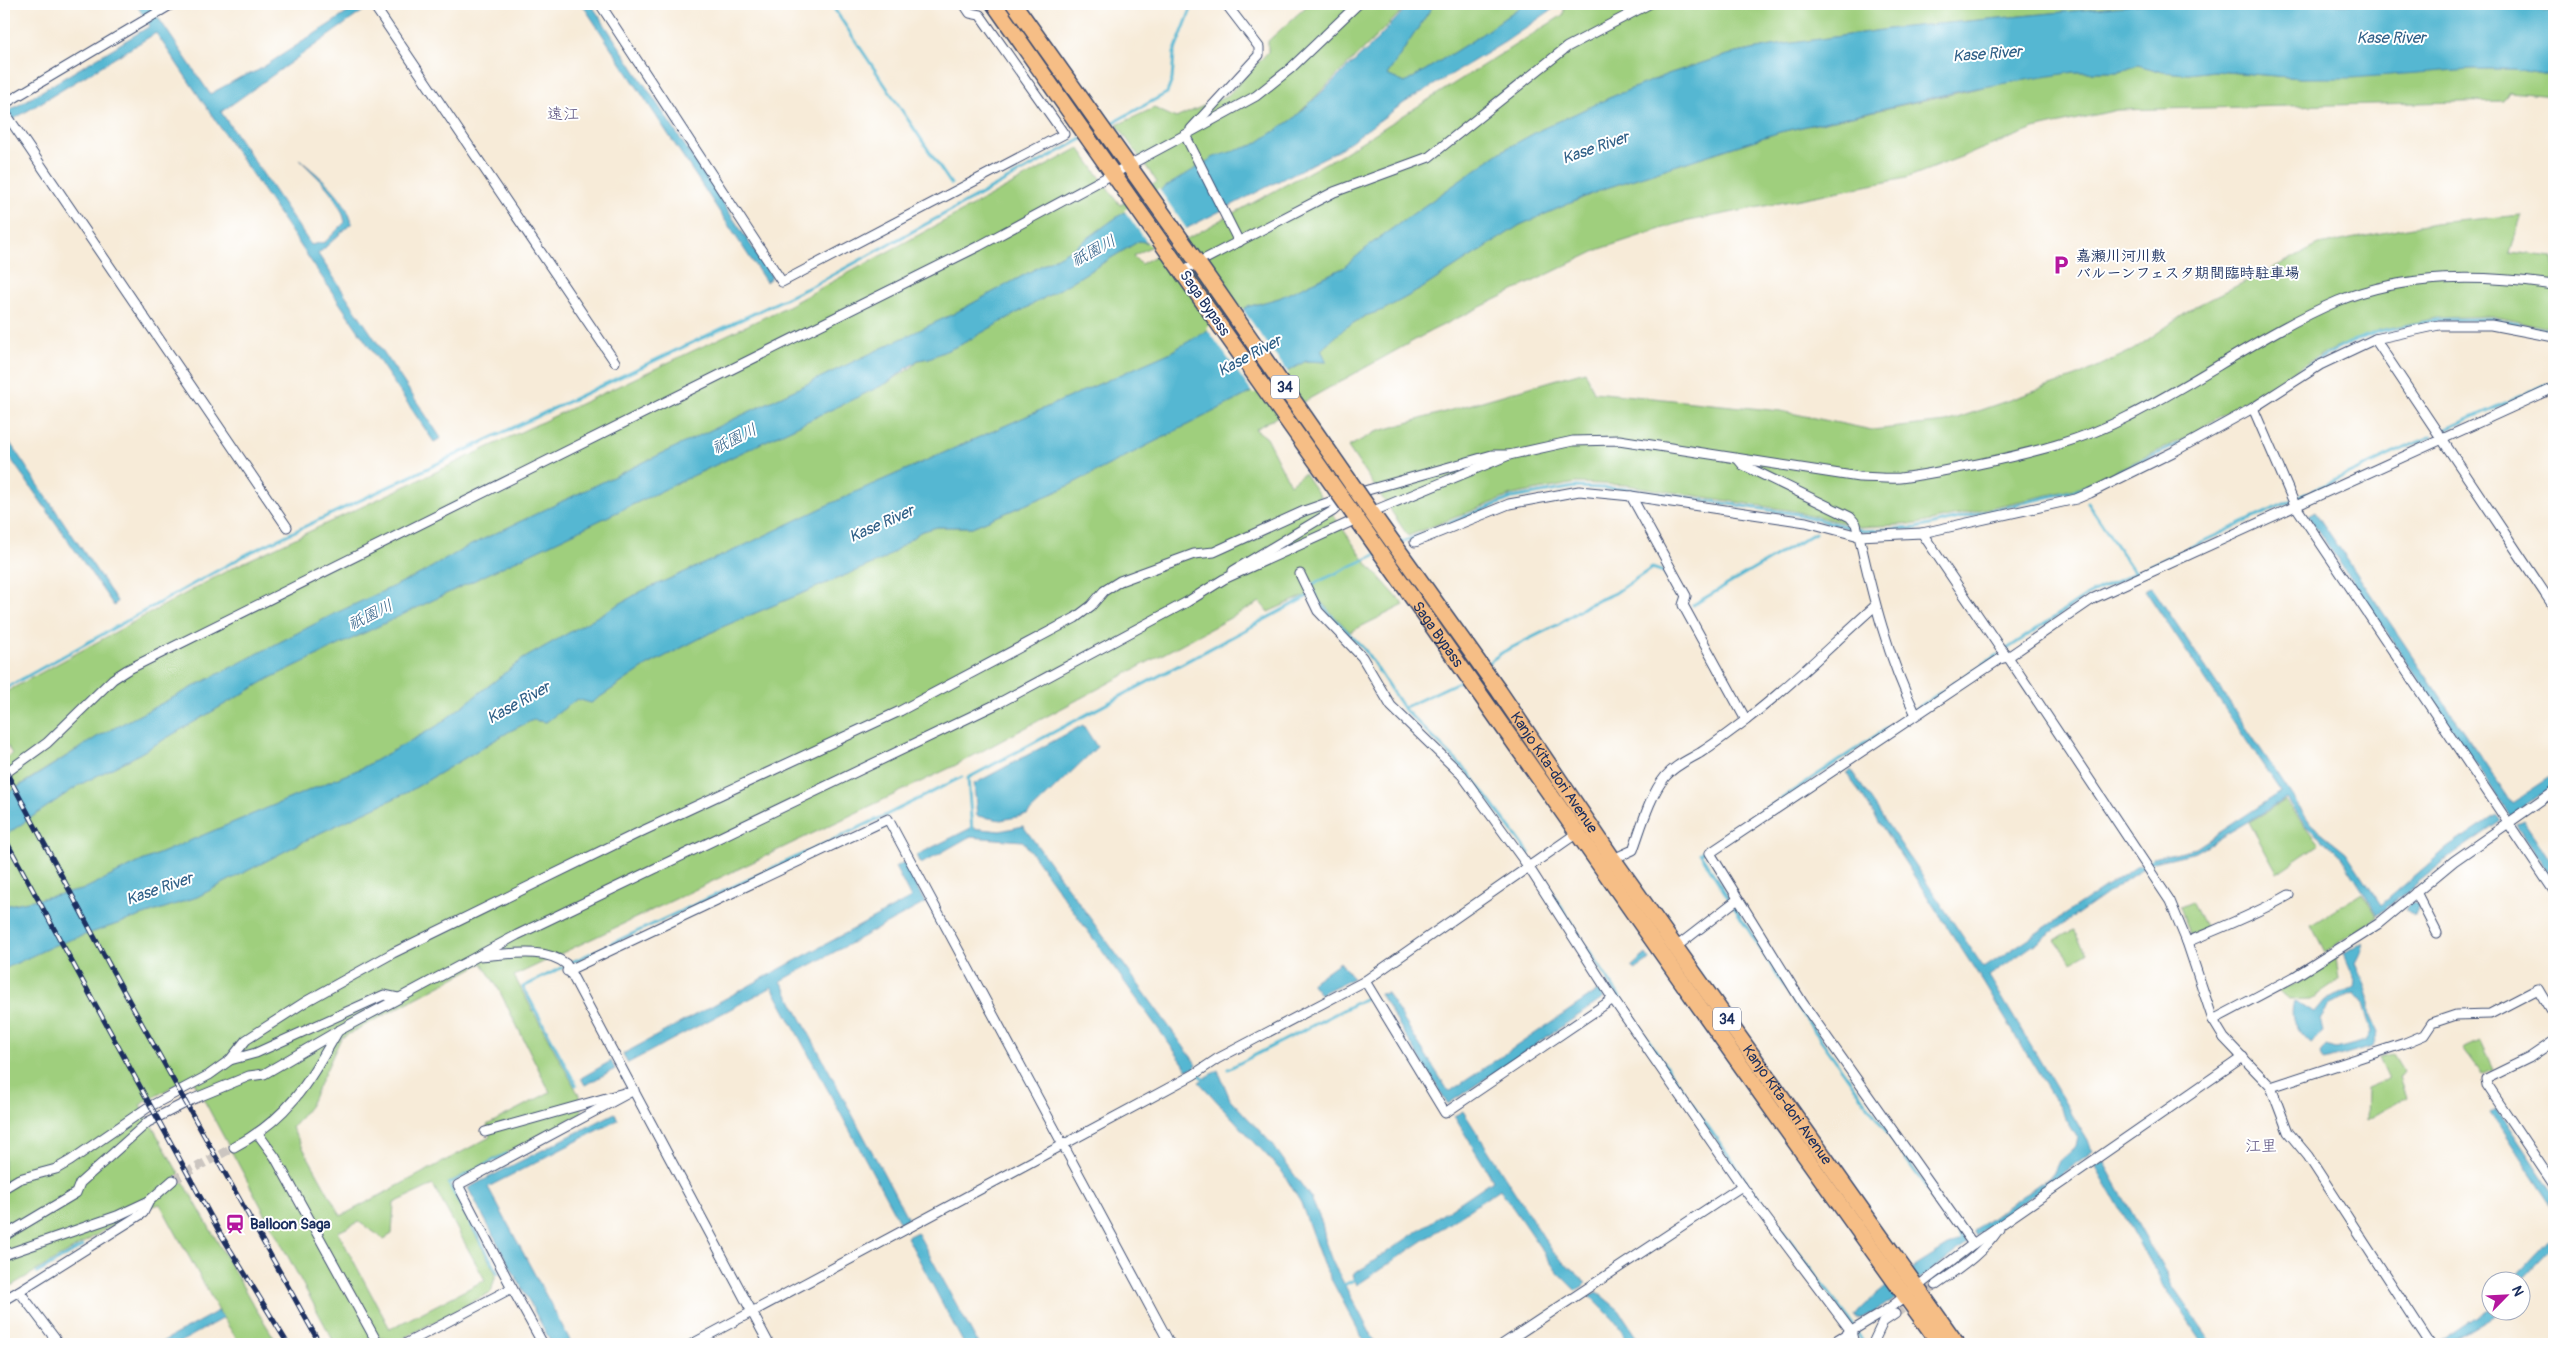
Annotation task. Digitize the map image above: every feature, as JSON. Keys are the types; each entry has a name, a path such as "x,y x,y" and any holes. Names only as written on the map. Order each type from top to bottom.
{"highway":[{"name":"Saga Bypass","path":"994,4 1486,700"},
{"name":"Saga Bypass","path":"1014,4 1499,691"},
{"name":"Kanjo Kita-dori Avenue","path":"1499,691 1589,825 1676,947 1912,1292 1940,1344"},
{"name":"Kanjo Kita-dori Avenue","path":"1486,700 1576,834 1912,1292 1958,1344"}],"street":[{"path":"4,104 172,4"},
{"path":"600,4 782,282 1064,134 980,15 970,13 964,4"},
{"path":"1185,135 1259,55 1259,47 1226,4"},
{"path":"4,774 47,743 113,680 127,670 979,246 1112,172 1185,135 1256,96 1290,69 1358,4"},
{"path":"1182,271 1334,192 1429,156 1567,47 1649,4"},
{"path":"374,5 615,362"},
{"path":"4,111 287,527"},
{"path":"1185,135 1239,242"},
{"path":"1372,512 1509,455 1573,442 1619,440 1859,477 1899,478 2031,453 2099,431 2129,417 2301,320 2339,301 2379,288 2424,280 2473,277 2554,285"},
{"path":"1414,542 1509,504 1579,491 1631,496 1806,522 1859,536 1922,533 2083,496 2172,452 2253,408 2320,365 2375,339 2439,325 2491,325 2554,337"},
{"path":"2375,339 2554,607"},
{"path":"1974,1244 1802,1002 1710,853 1914,711 2008,657 2094,598 2440,438 2554,388"},
{"path":"2253,408 2295,505 2554,891"},
{"path":"4,1188 19,1178 56,1169 70,1161 147,1108 209,1075 230,1060 246,1040 305,1002 393,953 636,834 900,711 1075,618 1091,606 1104,591 1120,581 1194,554 1214,552 1304,511 1350,495 1492,454 1509,455"},
{"path":"1738,458 1743,465 1790,486 1850,517 1856,524 1875,606 1897,676 1914,711"},
{"path":"1224,579 1238,567 1332,511 1350,495"},
{"path":"1631,496 1686,596 1683,605 1746,720"},
{"path":"4,1236 76,1193 80,1184 148,1122 191,1100 249,1076 264,1074 338,1031 476,956 999,703 1187,602 1224,579 1357,519"},
{"path":"1922,533 2008,657 2170,901 2187,942 2213,1020 2224,1038 2271,1087 2288,1132 2308,1156 2430,1344"},
{"path":"1300,574 1318,611 1362,657 1391,706 1462,775 1528,866 1610,995 1742,1186 1855,1329 1854,1344"},
{"path":"1613,859 1633,850 1643,819 1663,779 1670,771 1702,752 1746,720 1809,668 1829,646 1875,606"},
{"path":"2213,1020 2294,978 2378,924 2506,817 2554,791"},
{"path":"567,971 888,819 1170,1344"},
{"path":"692,1344 1194,1075 1217,1059 1365,981 1589,825"},
{"path":"2416,892 2437,933"},
{"path":"2187,942 2240,918 2255,914 2289,895"},
{"path":"1676,947 1738,899"},
{"path":"476,956 542,954 559,959 566,964 567,971 634,1090 769,1344"},
{"path":"1365,981 1445,1113 1610,995"},
{"path":"2271,1087 2406,1043 2424,1035 2432,1023 2456,1015 2490,1014 2538,989 2554,1016"},
{"path":"230,1060 256,1054 384,995 398,998"},
{"path":"234,1147 258,1134 282,1114 311,1078 338,1031"},
{"path":"2554,1041 2529,1058 2486,1079 2487,1085 2554,1185"},
{"path":"1830,1344 1912,1292 1974,1244 2243,1057"},
{"path":"485,1132 634,1090"},
{"path":"543,1344 458,1185 634,1090"},
{"path":"258,1134 275,1157 378,1344"},
{"path":"4,1255 118,1216 149,1200 173,1180"},
{"path":"1503,1344 1742,1186"},
{"path":"4,1300 143,1213 149,1200"},
{"path":"1936,1285 1973,1259 1988,1245 2002,1225"},
{"path":"406,1344 512,1288"},
{"path":"19,1291 59,1344"},
{"path":"1875,1344 1874,1341 1883,1322 1895,1314"}],"green space":[{"path":"1309,4 1409,4 1292,120 1254,145 1214,158 1117,217 1077,246 953,314 467,547 420,574 334,614 97,737 4,795 4,759 12,754 4,739 4,693 234,567 784,308 1079,148 1120,205 1157,182 1117,125 1154,108 1176,118 1228,95 1268,52 1268,41"},
{"path":"1434,4 1524,4 1478,37 1405,83 1387,75"},
{"path":"1565,4 2146,4 1896,28 1772,46 1727,55 1668,74 1609,98 1542,129 1502,151 1376,240 1343,268 1279,298 1247,307 1169,353 851,494 737,549 642,591 523,659 437,726 362,768 142,861 82,890 4,906 4,836 79,785 132,758 270,678 887,383 911,368 918,360 929,358 960,345 1060,289 1139,241 1156,244 1133,256 1141,264 1342,154 1563,15"},
{"path":"2495,4 2554,4 2554,12 2497,5"},
{"path":"2138,65 2163,72 2188,74 2214,71 2301,78 2470,69 2514,69 2554,76 2554,96 2509,92 2503,101 2117,110 2034,129 1906,178 1679,223 1600,249 1431,331 1255,429 1266,437 1290,484 1304,473 1365,561 1404,605 1350,632 1322,603 1304,596 1268,612 1260,602 954,766 514,976 579,1095 582,1113 448,1183 496,1274 491,1292 398,1341 378,1337 378,1344 335,1344 191,1076 140,1105 251,1301 278,1344 240,1344 221,1315 160,1204 137,1211 4,1290 4,969 55,945 197,897 320,833 408,792 510,731 533,720 546,722 577,699 591,703 648,665 722,627 884,559 920,532 937,527 972,527 1058,491 1244,396 1306,361 1326,362 1321,350 1345,328 1365,316 1383,310 1421,289 1520,225 1603,189 1780,132 2020,79 2074,72 2119,72","holes":["482,963 498,988 550,1092 487,1125 490,1137 341,1216 292,1128 310,1105 341,1038","433,1185 485,1280 390,1329 338,1232 359,1222 384,1239 392,1234 394,1203"]},
{"path":"2522,215 2510,252 2554,257 2554,329 2492,316 2437,318 2379,330 2322,354 2183,439 2079,488 1917,524 1860,527 1794,511 1626,485 1576,483 1512,495 1408,536 1348,447 1376,432 1585,371 1594,392 1781,411 1872,430 1946,422 2076,377 2133,350 2196,306 2319,245 2434,223"},
{"path":"2285,801 2319,844 2277,873 2249,822"},
{"path":"2362,893 2378,917 2325,952 2311,925"},
{"path":"2192,902 2206,928 2191,936 2180,907"},
{"path":"2073,930 2087,953 2071,962 2055,940"},
{"path":"2336,958 2339,980 2311,999 2289,1000 2278,990 2305,980"},
{"path":"2480,1041 2493,1069 2482,1074 2463,1049"},
{"path":"2393,1054 2404,1072 2399,1078 2406,1097 2366,1120 2367,1088 2389,1079 2379,1057"}],"water":[{"path":"136,4 149,4 210,94 241,77 257,71 361,4 373,4 221,112 311,245 325,242 345,222 333,195 299,159 324,180 338,195 349,213 352,223 318,254 441,438 434,442 156,33 4,125 4,114 150,26"},
{"path":"582,4 591,4 772,277 766,282"},
{"name":"祇園川","path":"1410,4 1434,4 1387,75 1405,83 1478,37 1524,4 1560,4 1505,42 1404,103 1337,151 1156,244 1139,241 1060,289 960,345 929,358 918,360 887,383 270,678 132,758 79,785 4,836 4,796 97,737 334,614 420,574 467,547 953,314 1077,246 1117,217 1214,157 1254,145 1292,120 1370,47"},
{"name":"Kase River","path":"2146,4 2495,4 2554,12 2554,76 2514,69 2470,69 2351,78 2301,78 2214,71 2188,74 2163,72 2138,65 2119,72 2074,72 1965,90 1780,132 1603,189 1520,225 1421,289 1383,310 1365,316 1345,328 1321,350 1327,362 1306,361 1244,396 1058,491 972,527 937,527 920,532 884,559 722,627 648,665 591,703 577,699 546,722 533,720 510,731 408,792 320,833 197,897 55,945 4,969 4,906 82,890 142,861 362,768 437,726 523,659 642,591 737,549 851,494 1169,353 1247,307 1279,298 1343,268 1376,240 1502,151 1542,129 1609,98 1668,74 1727,55 1772,46 1896,28"},
{"path":"4,434 117,601 114,606 4,449"},
{"path":"2315,512 2512,803 2554,775 2554,786 2510,815 2308,516"},
{"path":"2151,586 2311,824 2346,852 2381,905 2447,848 2496,815 2501,821 2452,855 2378,915 2340,855 2307,827 2286,799 2196,852 2154,862 2153,858 2196,848 2281,792 2145,590"},
{"path":"1083,725 1097,747 1027,815 1001,820 977,816 974,784"},
{"path":"1851,770 1984,968 2139,865 2142,869 1989,976 2094,1151 1976,1236 1973,1231 2053,1174 2059,1161 2075,1147 2077,1137 1983,982 1847,773"},
{"path":"2523,820 2554,866 2554,881 2516,824"},
{"path":"1023,826 1197,1065 1188,1070 1023,841 969,837 921,864 917,855 971,828 1000,831"},
{"path":"904,862 925,903 781,981 908,1219 900,1223 772,987 628,1063 623,1054 911,898 895,867"},
{"path":"2412,902 2419,905 2415,916 2406,909"},
{"path":"2363,942 2362,950 2356,962 2369,996 2369,1012 2378,1032 2373,1047 2325,1061 2322,1053 2327,1046 2336,1049 2366,1041 2371,1032 2362,1000 2354,994 2330,1004 2320,1019 2323,1032 2310,1043 2295,1025 2292,1008 2294,1002 2315,1012 2325,1000 2354,988 2355,980 2344,954"},
{"path":"1646,954 1650,960 1635,970 1631,967"},
{"path":"1340,962 1353,978 1320,994 1311,983"},
{"path":"1599,990 1604,998 1448,1104 1380,994 1387,993 1449,1092"},
{"path":"611,1061 615,1069 585,1085 581,1078"},
{"path":"1218,1070 1230,1099 1272,1144 1311,1198 1322,1223 1332,1261 1376,1344 1354,1344 1363,1339 1323,1264 1301,1203 1283,1173 1199,1082"},
{"path":"2497,1109 2554,1195 2554,1209 2491,1113"},
{"path":"1463,1111 1553,1252 1587,1283 1576,1291 1557,1272 1500,1189 1357,1285 1353,1275 1493,1180 1454,1116"},
{"path":"615,1113 618,1120 488,1187 572,1344 552,1344 468,1188"},
{"path":"2103,1161 2174,1288 2213,1344 2203,1344 2165,1287 2095,1165"},
{"path":"917,1232 978,1344 964,1344 907,1237"},
{"path":"2554,1235 2554,1246 2530,1271 2521,1270"},
{"path":"1963,1237 1967,1243 1891,1302 1857,1319 1855,1316 1878,1293"},
{"path":"1597,1292 1619,1310 1642,1344 1631,1344 1614,1320 1589,1295"},
{"path":"218,1311 223,1318 177,1344 158,1344"},
{"path":"2480,1315 2480,1320 2488,1320 2447,1344 2442,1344 2441,1341"}],"pier":[{"path":"1159,189 1188,231 1155,247 1149,245 1124,210"},
{"path":"1241,307 1289,374 1253,394 1206,327"}],"waterway":[{"path":"831,4 951,184"},
{"path":"1105,127 1167,93 1172,80 1174,53 1193,4"},
{"path":"4,689 249,553 818,283 1082,139"},
{"path":"1398,544 1512,498 1575,487 1628,489 1796,514 1863,531 1917,528 2078,490 2179,444 2255,401 2322,357 2353,341 2381,331 2438,320 2492,319 2554,332"},
{"path":"2442,431 2554,381"},
{"path":"2007,649 2089,594 2431,436"},
{"path":"2087,502 2135,573"},
{"path":"1693,605 1815,533"},
{"path":"972,831 968,778 1314,593 1311,585 1377,554"},
{"path":"1485,665 1503,652 1559,624 1587,605 1615,593 1652,568 1664,572 1680,596"},
{"path":"1314,593 1320,604 1365,650 1403,708 1469,773 1529,853"},
{"path":"1962,1242 1956,1229 1796,1005 1700,853 1997,655"},
{"path":"1403,708 1465,679"},
{"path":"572,962 886,815 962,777"},
{"path":"2138,869 2156,859"},
{"path":"1540,874 1614,989 1691,1102 1851,1322 1864,1344"},
{"path":"563,967 523,987 576,1085"},
{"path":"1228,1069 1368,997"},
{"path":"1191,1064 1206,1082"},
{"path":"498,1273 449,1184 506,1154"},
{"path":"37,1273 83,1246"},
{"path":"1342,1286 1356,1279"}],"tunnel":[{"path":"173,1180 234,1147"},
{"path":"1895,1314 1936,1285"}],"railway":[{"path":"4,768 112,970 320,1344"},
{"path":"4,837 220,1233 288,1344"}],"place":[{"name":"嘉瀬川河川敷 バルーンフェスタ期間臨時駐車場","path":"2061,265"},
{"name":"Balloon Saga","path":"235,1224"}],"district":[{"name":"遠江","path":"563,113"},
{"name":"江里","path":"2261,1145"}]}
